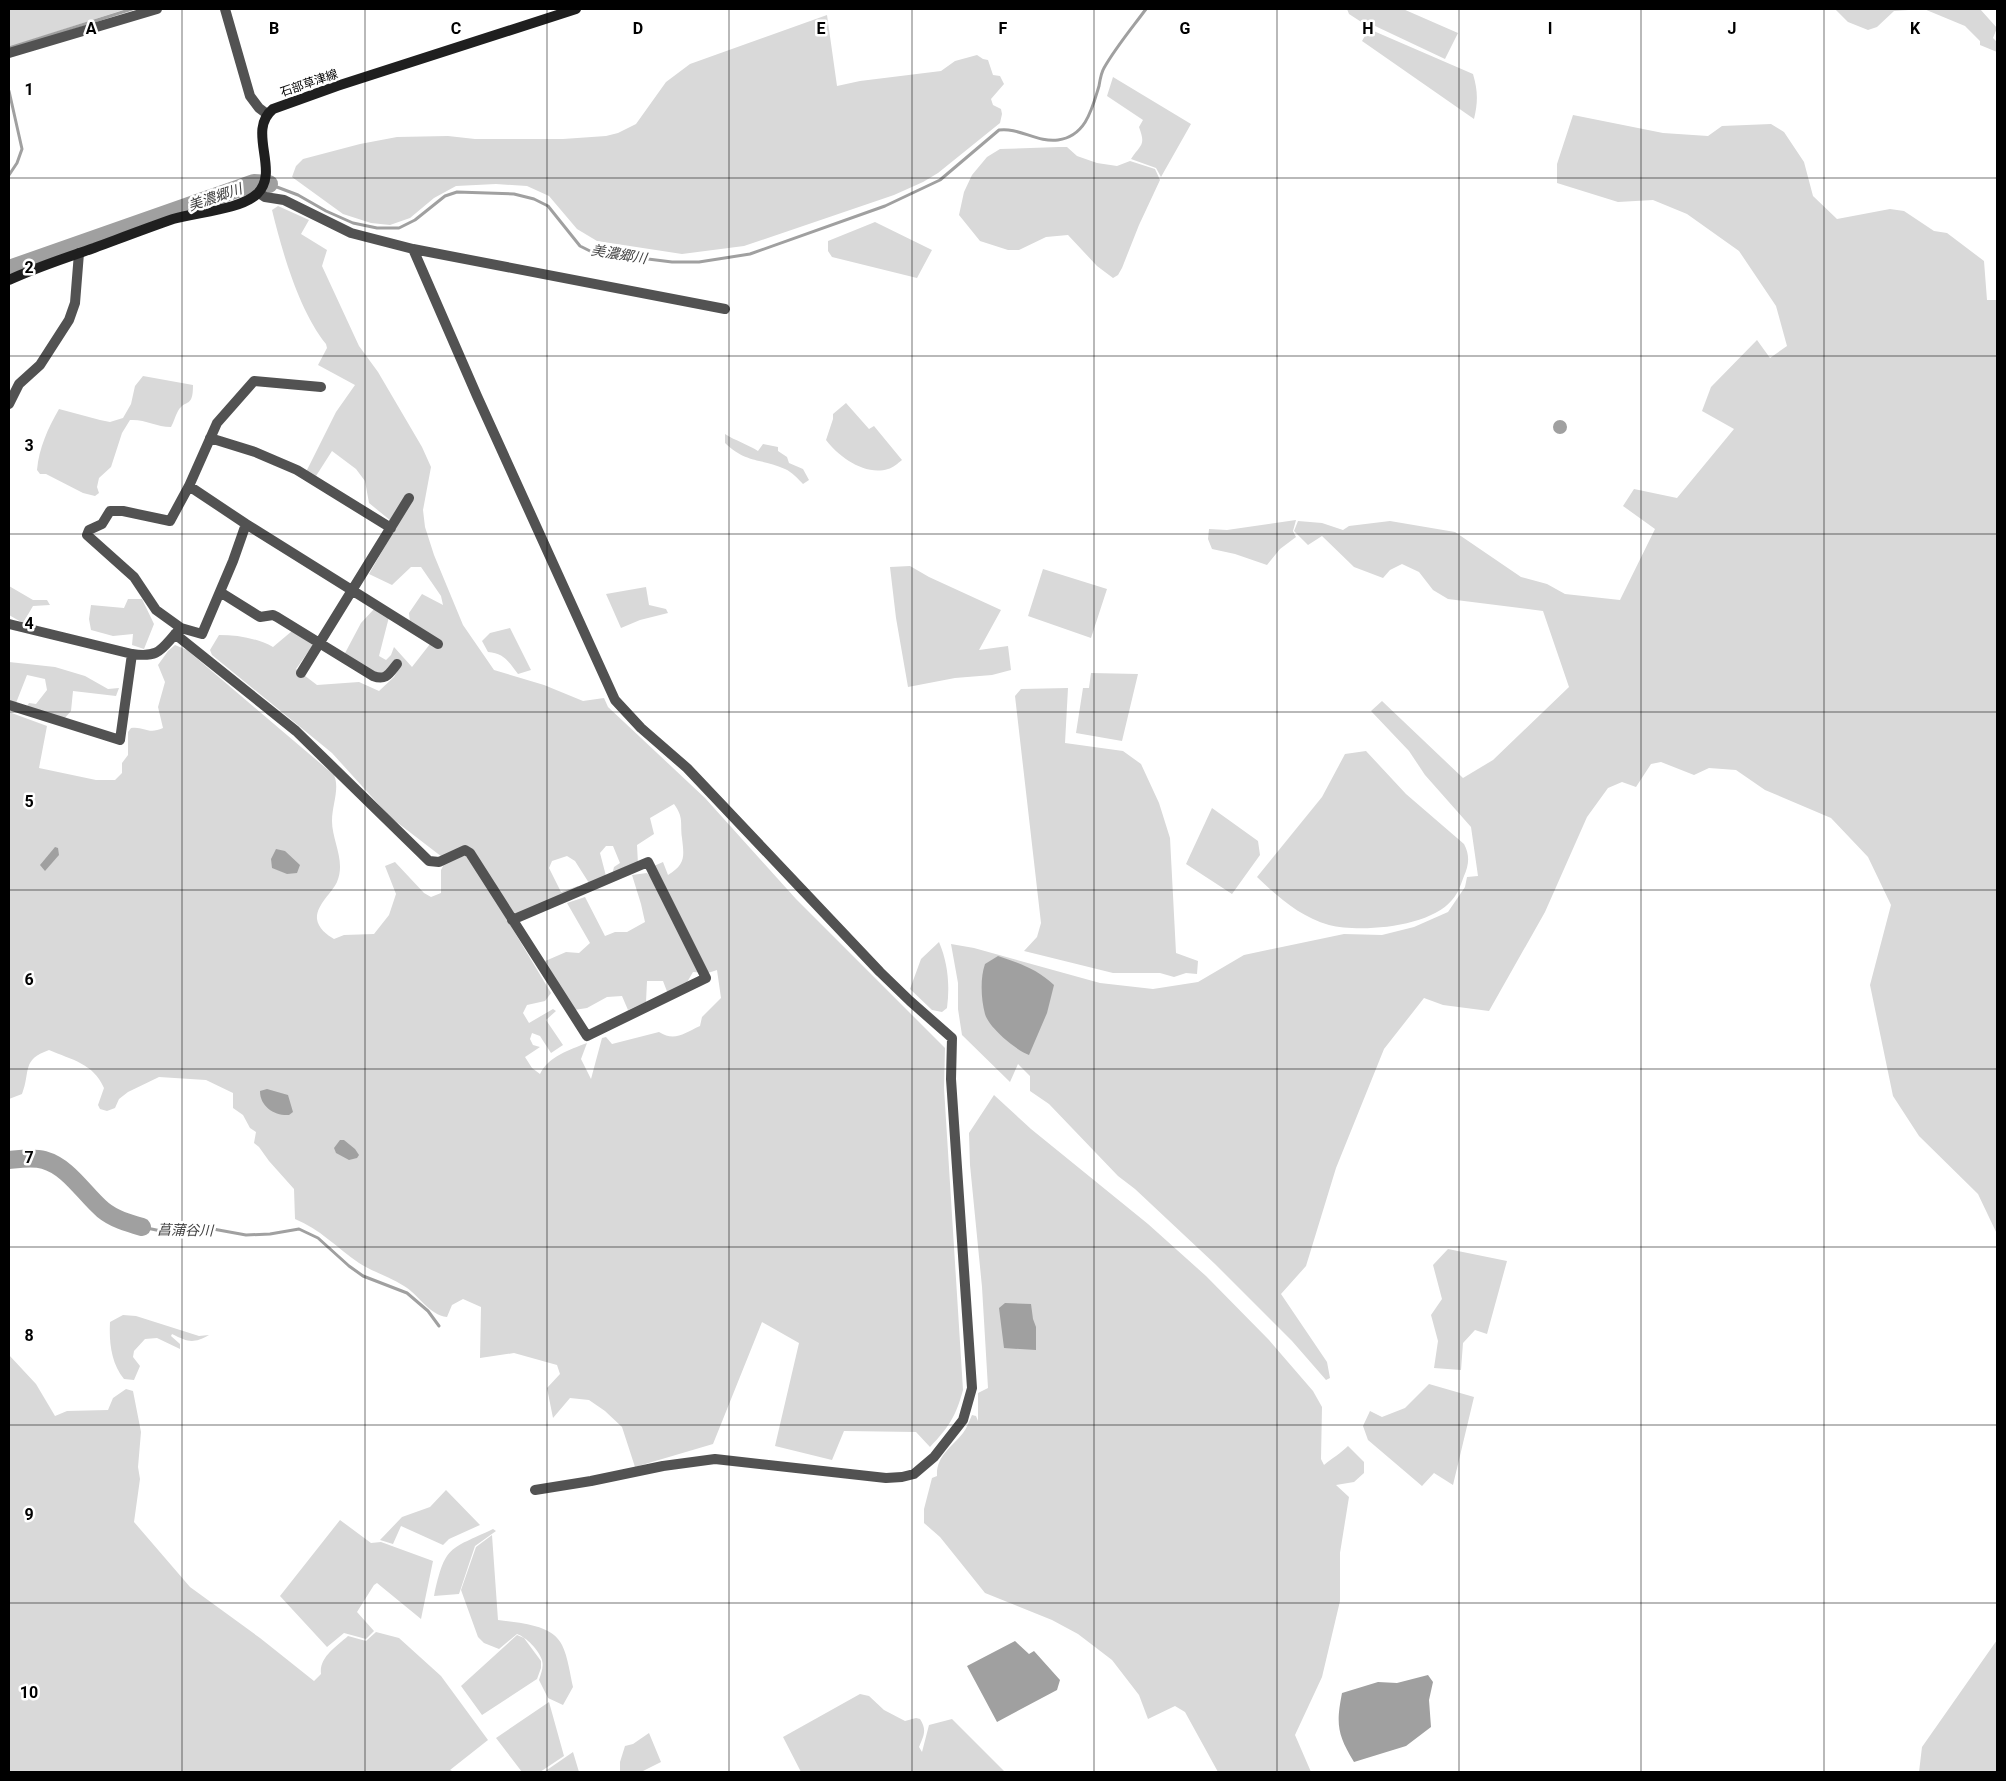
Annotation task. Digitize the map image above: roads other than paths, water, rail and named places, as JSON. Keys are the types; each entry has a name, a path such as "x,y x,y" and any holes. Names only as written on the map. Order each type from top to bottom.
{"main road":[{"name":"石部草津線","path":"267,114 273,109 293,101 576,9"},
{"path":"9,280 47,264 175,219 247,202 259,192 265,173 262,126 267,114"}],"street":[{"path":"9,53 157,9"},
{"path":"225,9 250,96 258,108 267,114"},
{"path":"259,192 265,197 284,200 351,233 413,249 725,309"},
{"path":"413,249 477,396 615,700 641,728 687,768 880,972 952,1038 951,1078 972,1388 963,1420 934,1457 914,1474 902,1477 886,1478 715,1459 663,1466 535,1490"},
{"path":"9,404 19,384 43,360 69,320 74,303 78,253"},
{"path":"321,387 254,381 221,418 170,521 123,511 110,512 102,524 89,530 86,535 134,577 156,610 196,650 296,731 429,861 438,862 465,850 470,853 512,920 587,1036 706,978 648,862 512,920"},
{"path":"210,438 255,452 297,470 391,528"},
{"path":"189,486 246,524 438,644"},
{"path":"301,673 409,498"},
{"path":"196,650 234,561 246,524"},
{"path":"220,592 260,617 273,615 277,617 360,670 381,679 386,678 398,664"},
{"path":"9,624 132,654 150,656 158,653 178,631"},
{"path":"178,631 202,634"},
{"path":"9,705 120,740 132,654"}],"waterway":[{"path":"9,48 132,9"},
{"name":"美濃郷川","path":"269,184 298,195 326,211 353,223 377,228 399,228 415,220 445,196 457,192 514,194 534,199 548,206 580,246 592,252 672,262 699,262 750,254 885,206 940,180 999,130 1013,131 1051,140 1058,140 1075,133 1086,120 1094,104 1104,68 1146,9"},
{"path":"9,91 22,149 17,163 9,175"},
{"name":"美濃郷川","path":"9,269 254,183 269,184"},
{"name":"菖蒲谷川","path":"9,1160 26,1158 44,1160 53,1164 69,1175 107,1213 142,1227"},
{"name":"菖蒲谷川","path":"142,1227 161,1231 202,1227 246,1235 270,1234 299,1229 318,1238 363,1276 407,1293 428,1311 439,1326"}]}
